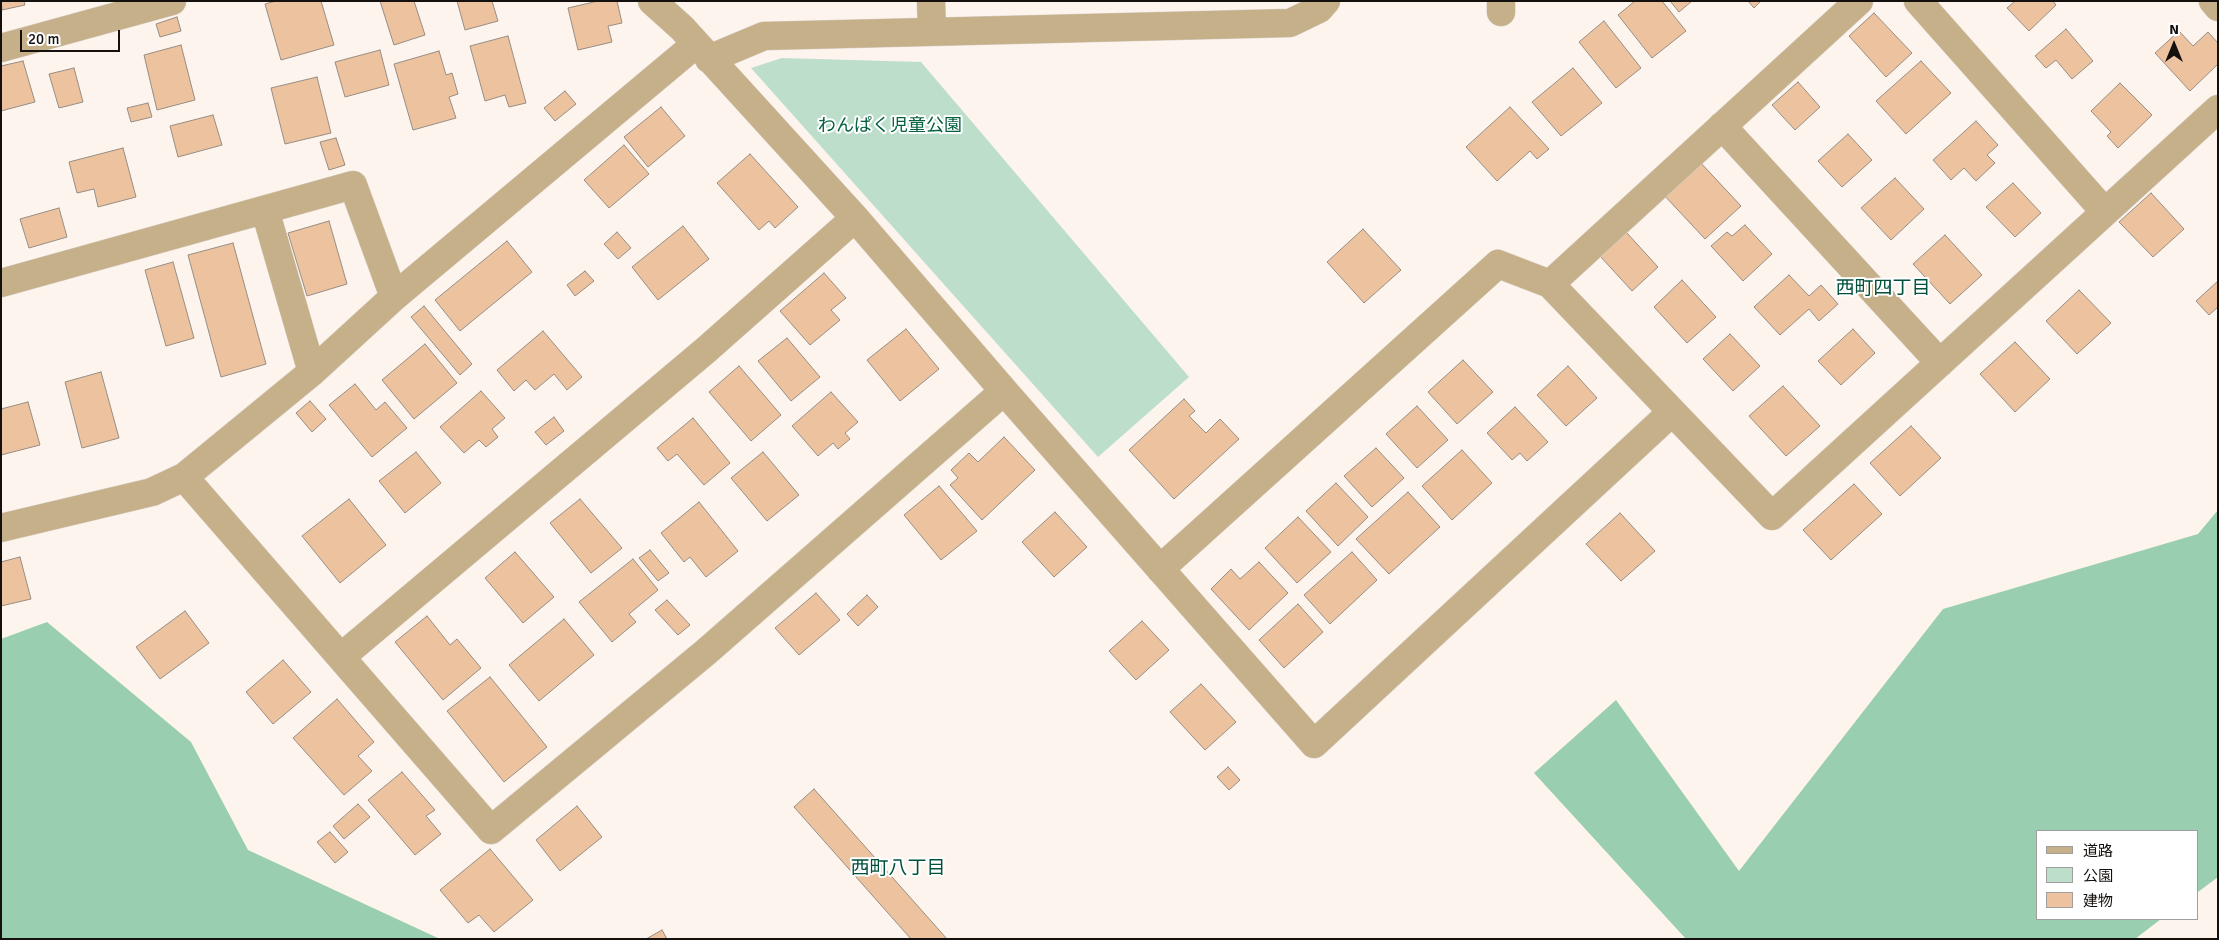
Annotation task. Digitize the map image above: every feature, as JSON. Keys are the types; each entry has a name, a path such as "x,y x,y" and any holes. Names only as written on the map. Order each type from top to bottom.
{"street":[{"path":"1,48 172,1"},
{"path":"652,1 696,44 855,218 1314,744 1672,412"},
{"path":"682,1 696,44"},
{"path":"931,1 932,32"},
{"path":"1,528 152,492 184,477 312,372 394,297 696,44 764,36 1290,23 1319,9 1326,1"},
{"path":"1550,284 1859,1"},
{"path":"1918,1 2105,212"},
{"path":"2212,1 2218,7"},
{"path":"1160,569 1498,264 1550,284 1772,516 2218,109"},
{"path":"1722,126 1940,362"},
{"path":"1,283 353,184 394,297"},
{"path":"265,210 312,372"},
{"path":"341,657 706,350 855,218"},
{"path":"184,477 491,830 706,652 1004,391"}],"green space":[{"name":"わんぱく児童公園","path":"782,58 921,62 1189,377 1098,457 751,68"},
{"path":"2218,510 2218,877 2199,891 2199,830 2036,830 2036,920 2160,920 2135,939 1686,939 1534,773 1616,700 1739,871 1943,609 2198,534"},
{"path":"47,622 191,742 248,850 440,939 1,939 1,639"}],"building":[{"path":"1,1 24,1 25,5 2,10"},
{"path":"276,1 321,1 334,45 281,60 265,4"},
{"path":"380,1 414,1 425,35 394,45"},
{"path":"457,1 492,1 498,21 465,30"},
{"path":"598,1 617,1 622,23 608,26 612,42 578,50 568,8"},
{"path":"1635,1 1662,1 1686,31 1652,58 1618,15"},
{"path":"1670,1 1692,1 1679,12"},
{"path":"1748,1 1761,1 1754,8"},
{"path":"2015,1 2053,1 2056,5 2029,31 2007,8"},
{"path":"1874,13 1912,53 1886,77 1849,36"},
{"path":"177,17 181,31 160,37 156,24"},
{"path":"1604,21 1641,68 1616,88 1579,42"},
{"path":"2066,29 2093,61 2072,79 2056,60 2046,68 2035,56"},
{"path":"2179,31 2193,46 2208,32 2218,43 2218,64 2190,91 2155,53"},
{"path":"508,36 526,103 509,107 505,95 485,101 470,46"},
{"path":"181,45 195,100 157,110 144,55"},
{"path":"380,50 389,85 345,97 335,62"},
{"path":"439,51 446,75 452,73 458,94 449,97 456,118 413,130 394,64"},
{"path":"23,61 35,102 1,111 1,66"},
{"path":"1921,61 1951,93 1906,134 1876,101"},
{"path":"74,68 83,102 59,108 49,74"},
{"path":"1573,68 1602,103 1561,136 1532,102"},
{"path":"317,77 331,133 285,144 271,88"},
{"path":"1798,82 1820,107 1795,130 1772,105"},
{"path":"2120,83 2152,115 2118,148 2107,136 2111,132 2091,111"},
{"path":"565,91 576,104 555,121 544,108"},
{"path":"148,103 152,117 131,122 127,108"},
{"path":"661,107 685,136 648,167 624,137"},
{"path":"1510,107 1549,149 1537,159 1530,151 1497,181 1466,147"},
{"path":"213,115 222,145 178,157 170,126"},
{"path":"1976,121 1998,145 1987,155 1995,163 1976,181 1964,168 1951,180 1933,160"},
{"path":"1848,134 1872,160 1842,187 1818,161"},
{"path":"336,138 345,165 329,170 320,142"},
{"path":"624,145 649,174 609,208 584,180"},
{"path":"123,148 136,197 98,207 94,189 77,193 69,162"},
{"path":"750,154 798,207 775,228 769,221 759,230 717,183"},
{"path":"1699,161 1741,206 1705,239 1663,194"},
{"path":"1895,178 1924,209 1891,240 1861,208"},
{"path":"2013,183 2041,213 2015,237 1986,207"},
{"path":"2151,193 2184,229 2153,257 2119,222"},
{"path":"59,208 67,237 29,248 20,219"},
{"path":"329,221 347,284 307,296 288,233"},
{"path":"1745,225 1772,254 1743,281 1711,246 1727,232 1732,236"},
{"path":"683,226 709,259 658,300 632,267"},
{"path":"1363,229 1401,270 1364,303 1327,262"},
{"path":"617,232 631,248 618,259 604,244"},
{"path":"1626,232 1658,267 1632,291 1600,256"},
{"path":"1945,235 1982,275 1950,304 1913,264"},
{"path":"507,241 532,272 460,331 435,300"},
{"path":"233,243 266,364 221,377 188,255"},
{"path":"173,262 194,338 166,346 145,270"},
{"path":"585,271 594,281 575,296 567,285"},
{"path":"824,273 846,298 831,310 840,320 810,345 780,311"},
{"path":"1789,275 1809,296 1821,285 1838,304 1819,321 1809,309 1780,335 1754,307"},
{"path":"1682,280 1716,317 1687,343 1654,307"},
{"path":"2218,281 2218,307 2209,315 2196,301"},
{"path":"2079,290 2111,323 2077,354 2046,321"},
{"path":"424,306 472,364 460,375 411,317"},
{"path":"906,329 939,369 900,401 867,360"},
{"path":"1853,329 1875,353 1841,385 1818,361"},
{"path":"543,331 582,377 567,390 554,374 535,390 526,380 514,391 497,370"},
{"path":"1730,334 1760,366 1733,391 1703,359"},
{"path":"787,338 820,377 791,401 758,361"},
{"path":"2015,342 2050,379 2015,412 1980,374"},
{"path":"425,344 457,383 414,419 382,380"},
{"path":"1463,360 1493,392 1457,424 1428,392"},
{"path":"739,366 781,415 751,441 709,392"},
{"path":"1568,366 1597,398 1566,426 1537,395"},
{"path":"101,372 119,438 82,448 65,382"},
{"path":"355,384 376,410 385,402 407,428 372,457 329,405"},
{"path":"1783,386 1820,426 1786,456 1749,416"},
{"path":"481,391 505,418 492,429 498,437 486,447 479,440 464,453 440,427"},
{"path":"831,392 858,422 845,433 850,439 838,449 833,443 818,456 792,426"},
{"path":"1184,399 1195,411 1189,416 1206,433 1220,419 1239,439 1174,499 1129,450"},
{"path":"310,401 326,419 312,432 296,413"},
{"path":"28,402 40,445 1,455 1,409"},
{"path":"1417,406 1448,440 1417,468 1386,434"},
{"path":"1515,407 1548,442 1527,461 1520,453 1512,460 1487,433"},
{"path":"554,417 564,431 546,445 535,432"},
{"path":"693,418 730,463 704,485 677,454 668,461 657,448"},
{"path":"1911,426 1941,458 1900,496 1870,463"},
{"path":"1004,437 1035,470 982,520 950,485 958,478 951,470 969,453 978,462"},
{"path":"1376,448 1404,478 1372,507 1344,476"},
{"path":"1462,450 1492,483 1452,520 1422,486"},
{"path":"416,452 441,483 405,513 379,481"},
{"path":"763,452 799,495 767,521 731,478"},
{"path":"1336,483 1368,517 1338,546 1306,511"},
{"path":"1854,484 1882,514 1831,560 1803,530"},
{"path":"939,486 977,531 941,560 904,515"},
{"path":"1408,492 1440,527 1389,574 1356,539"},
{"path":"349,499 386,545 340,583 302,536"},
{"path":"580,499 622,548 591,573 550,523"},
{"path":"699,502 738,551 706,577 690,557 684,562 661,533"},
{"path":"1055,512 1087,547 1054,577 1022,542"},
{"path":"1620,513 1655,551 1621,581 1586,544"},
{"path":"1298,517 1331,552 1297,583 1265,548"},
{"path":"650,550 669,573 658,581 639,558"},
{"path":"515,552 554,597 523,623 485,578"},
{"path":"1352,552 1377,580 1330,624 1304,595"},
{"path":"20,557 31,599 1,606 1,562"},
{"path":"633,559 658,590 629,614 636,622 612,642 579,602"},
{"path":"1259,562 1288,593 1249,630 1211,589 1231,569 1240,579"},
{"path":"816,593 840,620 799,655 775,628"},
{"path":"867,595 878,607 858,626 847,614"},
{"path":"667,600 690,625 678,635 655,610"},
{"path":"1298,604 1323,632 1284,668 1259,640"},
{"path":"185,611 209,643 160,679 136,647"},
{"path":"427,616 450,645 457,639 481,668 443,700 395,642"},
{"path":"564,619 594,655 539,701 509,665"},
{"path":"1142,621 1169,650 1136,680 1109,651"},
{"path":"283,660 311,692 273,724 246,692"},
{"path":"490,677 547,747 504,782 447,711"},
{"path":"1201,684 1236,722 1205,750 1170,712"},
{"path":"337,699 374,742 358,756 372,771 344,795 293,738"},
{"path":"1228,767 1240,780 1229,790 1217,777"},
{"path":"402,772 435,810 426,816 441,834 415,855 368,800"},
{"path":"814,789 947,939 911,939 794,807"},
{"path":"358,804 370,817 344,839 333,826"},
{"path":"577,806 602,837 560,871 536,840"},
{"path":"330,832 348,852 335,863 317,842"},
{"path":"490,849 533,900 494,932 479,915 468,923 440,890"},
{"path":"662,930 667,939 646,939"}],"district":[{"name":"西町四丁目","path":"1883,289"},
{"name":"西町八丁目","path":"898,869"}]}
